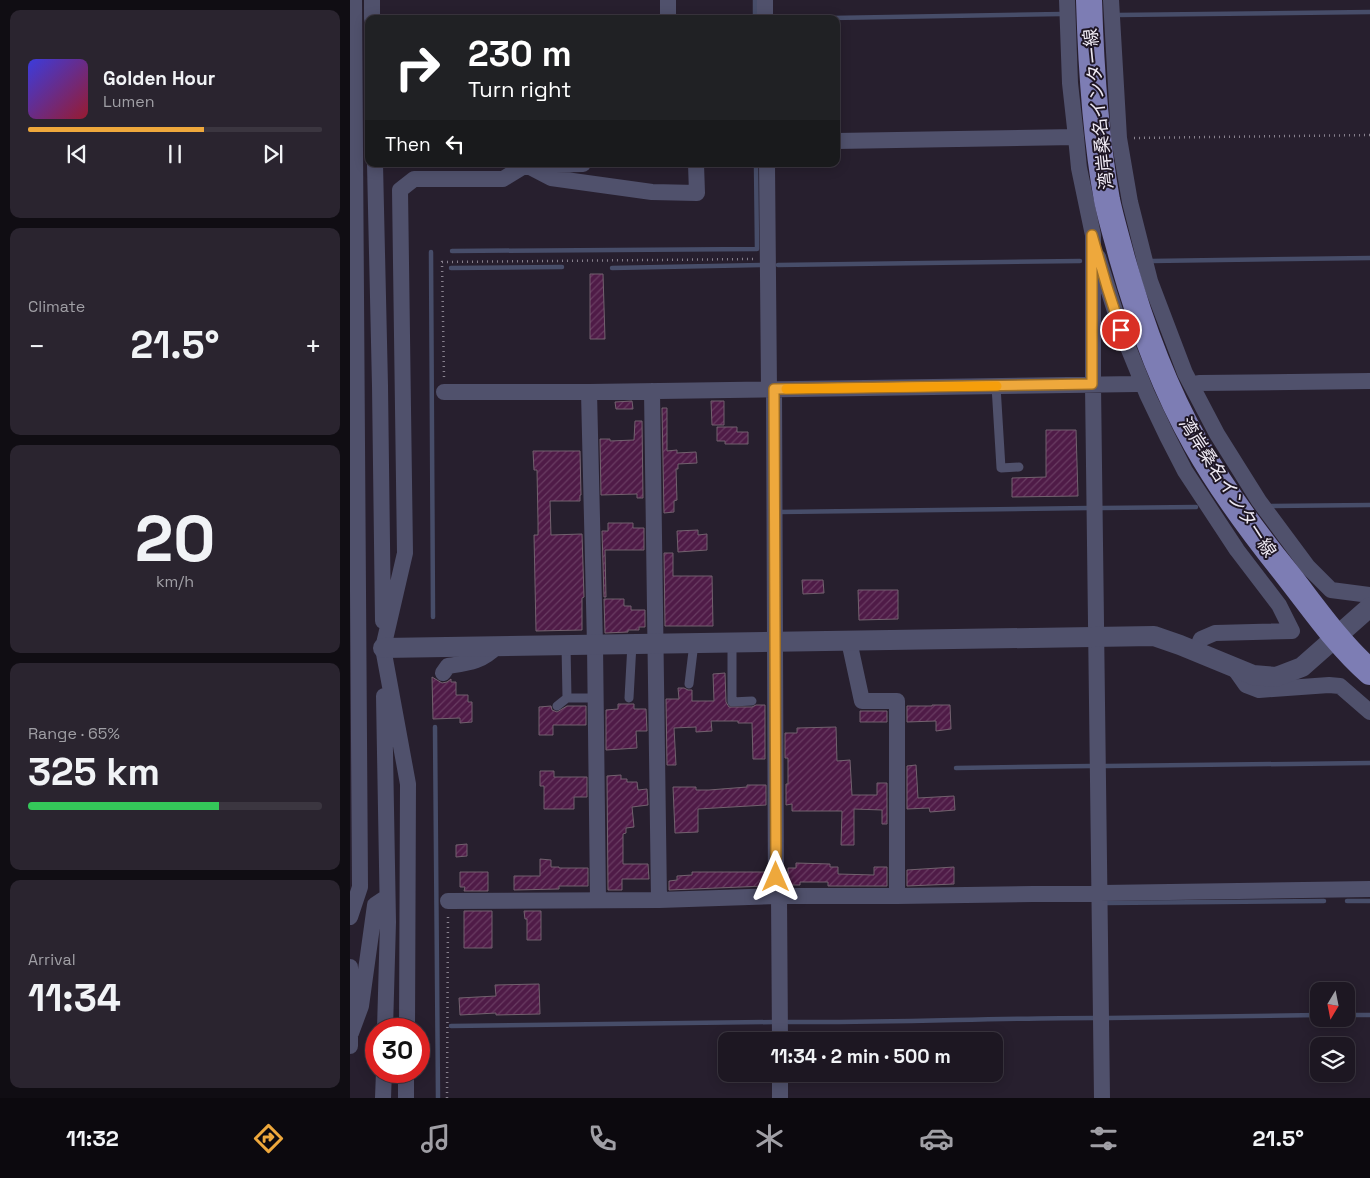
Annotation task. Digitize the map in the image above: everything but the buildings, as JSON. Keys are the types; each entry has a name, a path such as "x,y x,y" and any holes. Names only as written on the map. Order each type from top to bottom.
{"main road":[{"name":"湾岸桑名インター線","path":"1088,0 1092,79 1107,201 1137,309 1174,404 1196,445 1239,511 1336,636 1370,672"},
{"name":"湾岸桑名インター線","path":"1336,636 1370,653"}],"street":[{"path":"350,918 360,887 354,0"},
{"path":"372,0 372,15"},
{"path":"668,0 668,15"},
{"path":"765,0 765,15"},
{"path":"1067,0 1070,83 1079,168 1092,235 1121,330 1167,436 1185,471 1237,550 1278,605 1292,631 1215,633 1201,639 1196,651"},
{"path":"1111,0 1119,138 1130,202 1150,281 1181,364 1217,434 1259,501 1308,566 1331,590 1370,595"},
{"path":"840,141 1076,137"},
{"path":"375,167 387,897 385,1018"},
{"path":"407,1018 408,784 383,648 405,553 400,190 414,179 503,179 516,167"},
{"path":"523,167 551,178 652,192 696,193 696,167"},
{"path":"767,167 772,389 780,1032"},
{"path":"1092,235 1092,384 1102,1098"},
{"path":"1199,383 1370,381"},
{"path":"444,392 588,392 1137,384"},
{"path":"652,391 659,900"},
{"path":"588,392 595,645 598,899"},
{"path":"383,648 1154,636 1253,675 1276,676 1302,667 1370,607"},
{"path":"849,641 862,701 897,701 897,896"},
{"path":"443,673 448,666 474,662 491,653 497,646"},
{"path":"1234,668 1246,685 1259,690 1329,685 1340,686 1370,712"},
{"path":"448,901 659,900 778,896 897,896 1370,888"},
{"path":"351,1033 361,1006 375,905 387,897"},
{"path":"350,967 350,1046"},
{"path":"780,1082 780,1098"},
{"path":"383,1098 384,1083"},
{"path":"406,1083 406,1098"}],"lane":[{"path":"996,386 1001,468 1020,467"},
{"path":"689,684 694,643"},
{"path":"732,643 732,702 752,701"},
{"path":"629,698 632,644"},
{"path":"566,645 568,698"},
{"path":"557,706 568,698 595,698"}],"path":[{"path":"1119,138 1370,135"},
{"path":"444,392 442,262 768,259"},
{"path":"447,1098 448,901"}],"waterway":[{"path":"755,0 755,15"},
{"path":"1117,15 1370,12"},
{"path":"840,18 1062,14"},
{"path":"452,251 757,249 756,167"},
{"path":"431,252 433,617"},
{"path":"1151,261 1370,258"},
{"path":"778,265 1080,261"},
{"path":"612,268 761,265"},
{"path":"451,268 562,267"},
{"path":"1271,506 1370,505"},
{"path":"1102,508 1196,507"},
{"path":"779,512 1089,508"},
{"path":"435,727 438,1098"},
{"path":"1106,766 1370,763"},
{"path":"956,768 1091,766"},
{"path":"1106,903 1324,901"},
{"path":"1347,901 1370,901"},
{"path":"1108,1018 1310,1015"},
{"path":"1355,1015 1370,1015"},
{"path":"788,1022 1095,1018"},
{"path":"451,1026 774,1022"}],"slow traffic":[{"path":"786,389 997,386"}],"route":[{"path":"776,877 774,389 1092,384 1092,235 1121,330"}]}
